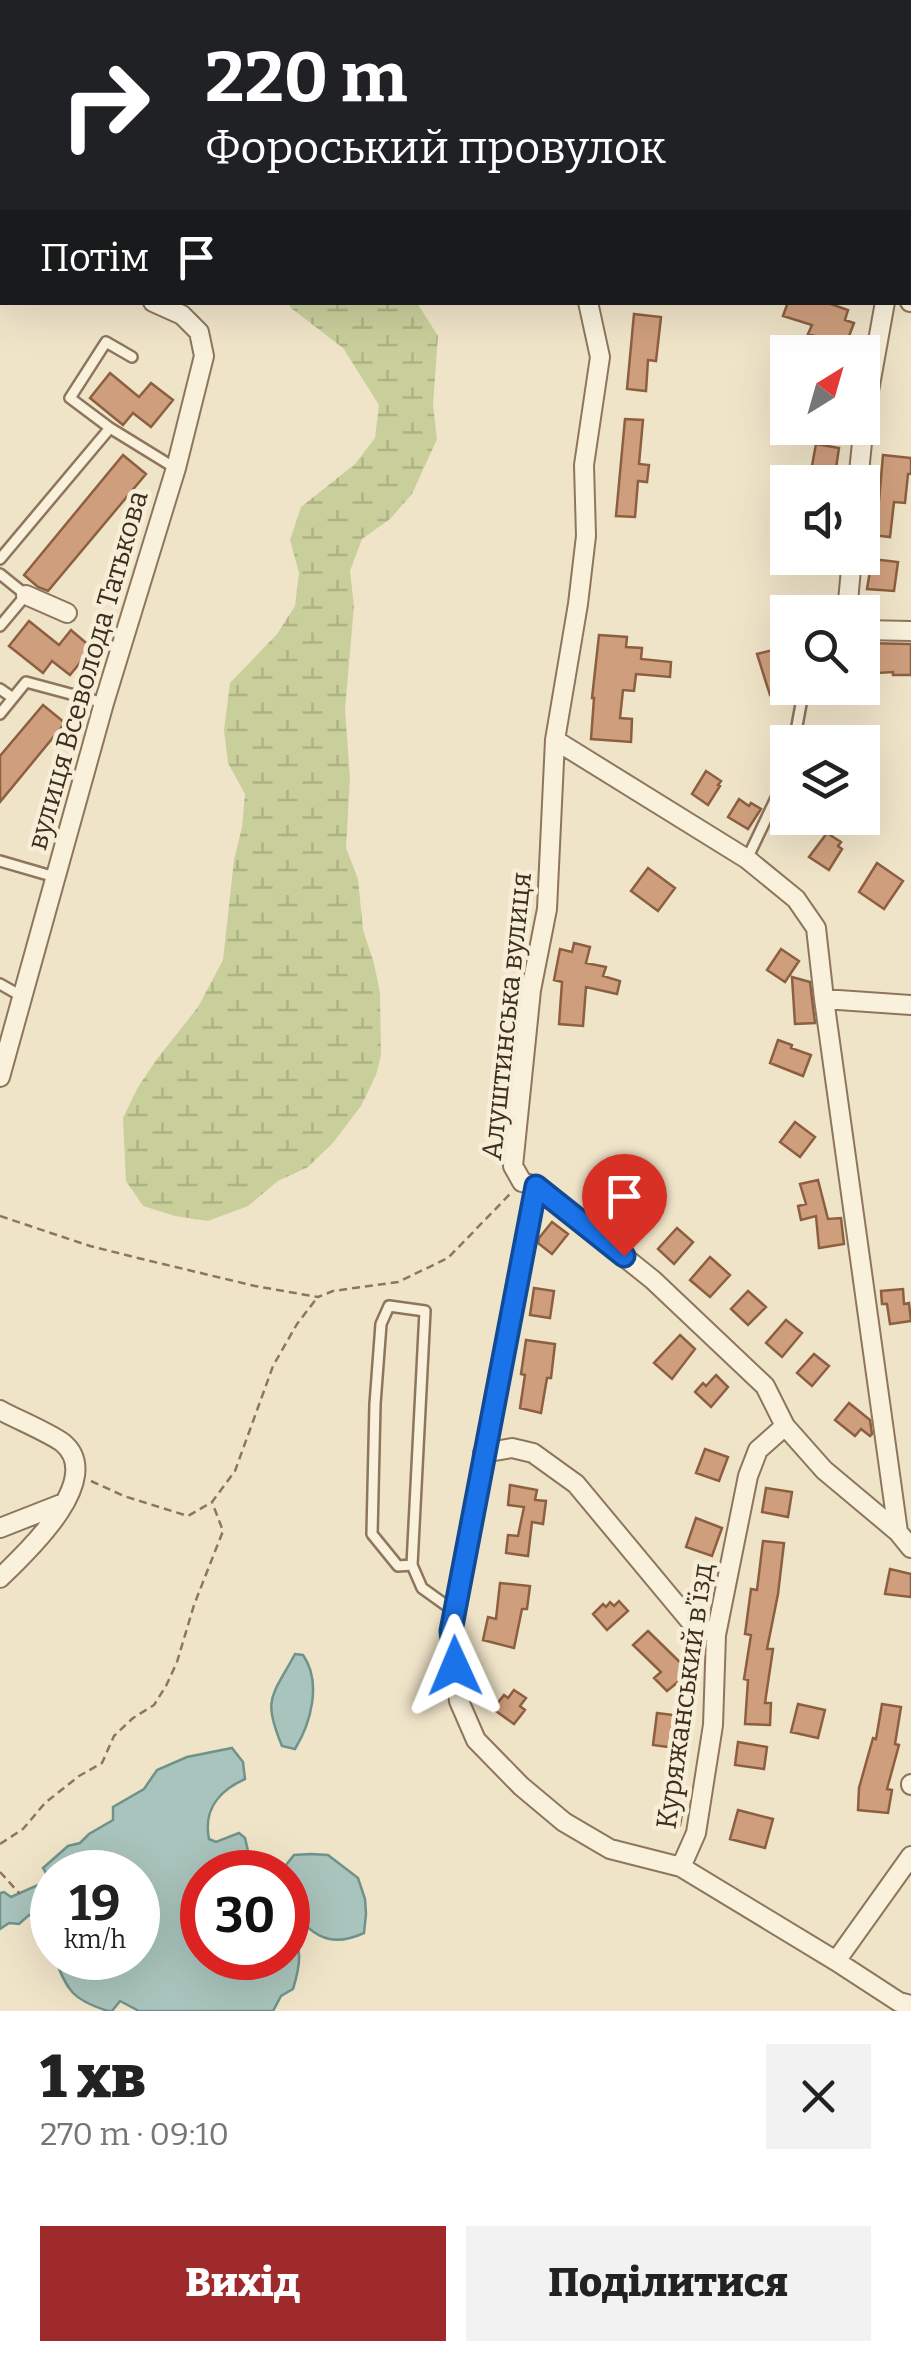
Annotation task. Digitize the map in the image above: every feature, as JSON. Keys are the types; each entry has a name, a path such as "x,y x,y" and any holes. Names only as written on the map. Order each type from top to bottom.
{"street":[{"name":"вулиця Всеволода Татькова","path":"0,1077 104,703 176,468 204,356 199,332 182,315 160,305"},
{"name":"Алуштинська вулиця","path":"589,305 600,357 584,465 586,536 554,740 547,908 531,990 514,1166 529,1184 451,1631 459,1700 476,1740 520,1786 564,1822 610,1849 681,1867 899,2002 911,2005"},
{"path":"860,465 884,305"},
{"path":"26,595 67,614"},
{"path":"880,630 911,631"},
{"path":"554,740 748,859 796,900 816,928 898,1532"},
{"path":"824,998 911,1004"},
{"path":"529,1184 654,1280 765,1386 785,1426 824,1470 898,1532 911,1548"},
{"path":"0,1410 63,1444 75,1460 77,1473 64,1503 39,1540 0,1578"},
{"name":"Куряжанський в’їзд","path":"681,1867 696,1834 713,1725 716,1635 748,1476 758,1450 785,1426"},
{"path":"484,1453 512,1448 533,1453 576,1484 690,1621 716,1635"},
{"path":"0,1528 64,1503"},
{"path":"836,1961 911,1856"}],"lane":[{"path":"132,357 106,342 70,398 176,468"},
{"path":"0,559 110,428"},
{"path":"0,574 26,595 0,626"},
{"path":"0,714 26,682 104,703"},
{"path":"0,689 13,698"},
{"path":"748,859 770,811"},
{"path":"0,861 55,877"},
{"path":"0,984 22,997"},
{"path":"412,1565 398,1566 372,1534 375,1404 381,1324 389,1306 425,1311 412,1565 422,1588 454,1611"}],"path":[{"path":"77,1473 100,1487 188,1516 212,1502 235,1471 273,1366 296,1324 318,1297 398,1282 448,1258 529,1184"},
{"path":"0,1216 90,1246 255,1286 318,1297"},
{"path":"0,1844 23,1829 44,1803 102,1762 114,1736 132,1718 154,1705 166,1686 223,1531 212,1502"},
{"path":"0,1872 20,1894"}],"green space":[{"path":"289,305 418,305 438,336 433,405 437,439 412,494 390,519 362,539 350,571 354,606 345,709 350,778 346,848 358,879 363,930 380,993 381,1055 361,1106 332,1144 308,1167 278,1181 248,1206 208,1221 143,1206 126,1181 123,1118 138,1087 198,1007 223,960 245,794 228,763 224,730 230,683 277,634 295,606 299,573 290,540 301,507 355,464 375,438 379,405 343,348"}],"water":[{"path":"295,1654 303,1655 309,1666 313,1690 310,1715 295,1749 282,1746 271,1707"},
{"path":"232,1748 243,1762 245,1779 215,1802 208,1828 209,1839 216,1842 239,1833 245,1838 248,1850 180,1850 180,1980 295,1980 293,1989 281,1996 273,2011 139,2011 120,2001 108,2011 87,2003 64,1980 160,1980 160,1850 63,1850 113,1820 113,1807 144,1789 157,1770 187,1757"},
{"path":"310,1854 328,1855 358,1878 365,1899 364,1933 340,1940 310,1929"},
{"path":"30,1889 30,1915 19,1924 9,1923 0,1929 0,1893 11,1897"}],"building":[{"path":"787,305 834,305 848,310 845,320 854,323 849,335 808,334 812,325 783,316"},
{"path":"634,314 661,317 656,361 648,360 646,391 627,389"},
{"path":"110,373 139,397 151,383 173,400 151,427 133,413 123,425 90,398"},
{"path":"625,419 643,420 639,464 649,465 647,482 638,481 635,517 616,516"},
{"path":"816,445 839,448 836,465 812,465"},
{"path":"123,455 146,474 48,591 38,587 24,575"},
{"path":"883,455 911,458 905,503 894,502 890,537 880,536"},
{"path":"880,560 898,562 894,591 867,589 869,575 880,575"},
{"path":"29,621 59,645 71,630 92,648 70,675 52,661 43,673 9,646"},
{"path":"599,635 627,637 626,647 642,648 641,659 671,662 670,677 636,674 634,691 623,690 620,718 632,719 631,742 591,739"},
{"path":"880,643 911,644 911,675 880,673"},
{"path":"770,651 770,695 757,654"},
{"path":"43,705 65,723 0,802 0,756"},
{"path":"706,771 721,781 708,805 692,794"},
{"path":"739,799 761,809 748,829 728,817"},
{"path":"826,835 841,842 838,846 842,849 829,870 809,857"},
{"path":"877,863 903,881 884,909 859,892"},
{"path":"648,868 675,888 658,911 631,891"},
{"path":"574,943 590,947 586,963 606,967 603,976 620,981 617,994 586,987 583,1026 559,1024 562,982 554,980 560,949 572,952"},
{"path":"781,949 799,961 785,982 767,970"},
{"path":"792,977 810,982 815,1023 795,1024"},
{"path":"778,1040 811,1055 803,1076 770,1063"},
{"path":"795,1122 815,1137 800,1157 780,1142"},
{"path":"608,1159 618,1167 615,1171 621,1176 603,1198 587,1185"},
{"path":"818,1180 828,1219 841,1218 844,1244 819,1248 816,1216 801,1220 798,1206 806,1204 800,1184"},
{"path":"645,1197 660,1210 638,1236 623,1222"},
{"path":"552,1222 568,1234 552,1254 538,1243"},
{"path":"677,1228 693,1242 674,1264 658,1249"},
{"path":"710,1257 730,1275 710,1297 690,1280"},
{"path":"534,1288 554,1291 550,1318 530,1315"},
{"path":"903,1289 911,1321 890,1324 881,1291"},
{"path":"748,1291 766,1307 748,1325 731,1309"},
{"path":"786,1320 802,1333 782,1357 766,1343"},
{"path":"680,1335 695,1349 672,1379 654,1363"},
{"path":"526,1340 555,1344 541,1413 520,1408"},
{"path":"814,1354 829,1366 812,1386 797,1373"},
{"path":"716,1375 728,1387 711,1407 695,1392"},
{"path":"849,1403 870,1420 870,1436 861,1429 855,1436 835,1420"},
{"path":"705,1449 728,1457 719,1481 696,1473"},
{"path":"510,1485 537,1490 535,1500 546,1501 543,1524 532,1522 528,1556 506,1553 508,1535 518,1536 524,1507 508,1505"},
{"path":"766,1488 792,1492 788,1517 762,1512"},
{"path":"696,1518 722,1528 712,1556 686,1547"},
{"path":"763,1541 784,1543 767,1649 773,1649 765,1703 771,1703 770,1725 745,1724 748,1680 744,1679 751,1635 745,1634 751,1589 757,1590"},
{"path":"890,1569 911,1574 911,1597 885,1594"},
{"path":"500,1583 530,1586 514,1648 483,1640 488,1617 496,1619"},
{"path":"619,1601 628,1611 607,1630 593,1614 603,1604 606,1607 610,1602 614,1606"},
{"path":"648,1631 690,1672 667,1691 654,1678 661,1672 633,1645"},
{"path":"514,1690 526,1698 520,1706 525,1710 514,1724 493,1709 504,1695 508,1698"},
{"path":"798,1704 825,1710 818,1738 791,1732"},
{"path":"882,1704 901,1707 895,1744 899,1745 887,1789 892,1790 888,1813 858,1810 859,1788 873,1738 876,1739"},
{"path":"657,1713 689,1717 690,1744 684,1743 683,1749 653,1745"},
{"path":"738,1742 767,1747 764,1769 735,1765"},
{"path":"663,1795 685,1798 680,1825 658,1821"},
{"path":"738,1810 773,1819 765,1848 730,1839"}],"route":[{"path":"455,1666 451,1631 536,1186 624,1256"}]}
